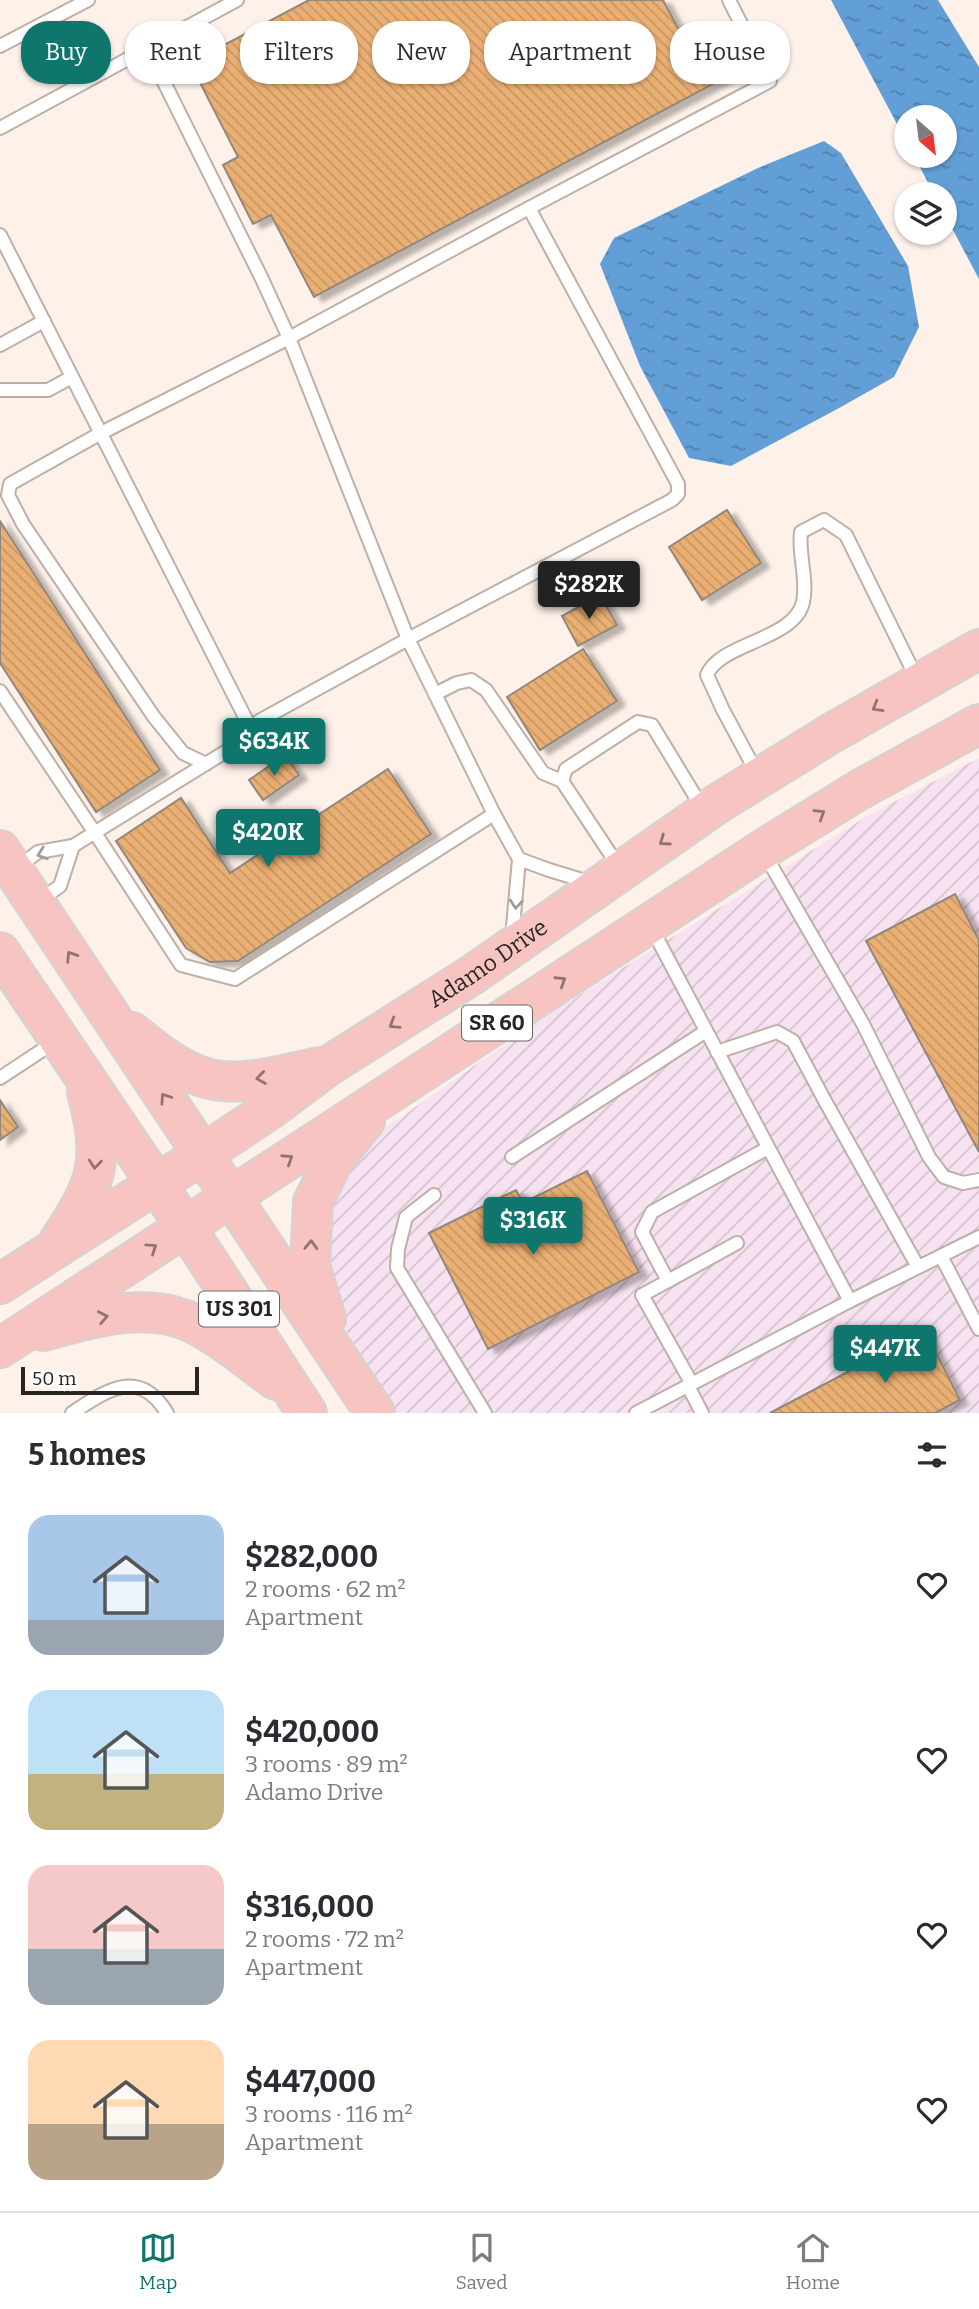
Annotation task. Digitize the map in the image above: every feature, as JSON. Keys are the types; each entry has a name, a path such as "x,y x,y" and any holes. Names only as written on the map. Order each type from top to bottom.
{"main road":[{"name":"Adamo Drive","path":"0,1284 203,1154 272,1108 328,1066 510,949 705,813 918,682 979,649"},
{"name":"SR 60","path":"7,1343 762,850 859,790 979,724"},
{"name":"US 301","path":"7,860 375,1413"},
{"name":"US 301","path":"0,952 300,1402"},
{"path":"108,1013 156,1051 203,1077 240,1080 328,1066"},
{"path":"54,1248 79,1211 96,1172 93,1115 82,1073"},
{"path":"337,1358 310,1265 313,1202 334,1159 385,1096"},
{"path":"7,1343 108,1315 157,1313 186,1320 209,1333 300,1402"}],"lane":[{"path":"0,46 88,0"},
{"path":"198,21 237,0"},
{"path":"206,764 183,753 154,717 23,524 8,495 10,484 101,433 289,338 770,81 729,0"},
{"path":"0,128 125,60"},
{"path":"165,84 289,338 408,639 519,859 510,949"},
{"path":"7,860 74,846 238,744 259,720 672,500 678,494 678,484 529,208"},
{"path":"0,235 251,729"},
{"path":"0,345 44,321"},
{"path":"0,390 48,390 72,377"},
{"path":"759,778 707,675 709,668 724,657 788,624 797,615 803,602 803,566 799,544 801,532 807,527 824,520 846,535 918,682"},
{"path":"435,694 457,683 471,680 486,690 543,773 562,781 611,878"},
{"path":"0,691 181,965 235,979 494,814"},
{"path":"562,781 566,768 638,722 652,725 705,813"},
{"path":"36,903 60,886 74,846"},
{"path":"762,850 863,1024 929,1157 944,1177 963,1183 979,1180"},
{"path":"519,859 549,870 611,878"},
{"path":"649,923 850,1301"},
{"path":"512,1157 706,1031"},
{"path":"717,1052 778,1032 793,1041 918,1267"},
{"path":"0,1078 59,1039"},
{"path":"668,1281 642,1232 652,1212 768,1148"},
{"path":"434,1195 406,1217 398,1249 397,1268 485,1413"},
{"path":"636,1413 979,1237"},
{"path":"702,1413 642,1295 737,1243"},
{"path":"941,1256 979,1329"},
{"path":"72,1413 93,1399 122,1386 154,1394 167,1413"}],"shaded area":[{"path":"979,758 979,1413 397,1413 338,1318 323,1265 325,1207 365,1142 544,1017 869,815"}],"water":[{"path":"831,0 938,0 979,67 979,279 957,238 957,182 928,182 920,168 957,168 957,105 894,105 894,118"},
{"path":"824,141 841,153 908,266 919,327 894,377 731,466 689,458 640,366 600,264 614,238 758,168"}],"building":[{"path":"309,0 663,0 674,21 670,21 670,84 713,84 314,297 271,215 253,224 223,165 238,157 201,84 226,84 226,44 240,37 240,84 358,84 358,21 269,21"},
{"path":"727,510 761,563 702,600 669,547"},
{"path":"0,521 160,770 96,812 0,663"},
{"path":"600,595 617,625 578,646 562,616"},
{"path":"583,649 617,701 540,750 507,697"},
{"path":"285,755 299,775 263,800 249,780"},
{"path":"388,769 431,834 238,961 210,962 186,948 116,841 181,798 230,873"},
{"path":"955,894 979,940 979,1152 866,941"},
{"path":"0,1100 18,1127 0,1140"},
{"path":"587,1171 639,1272 488,1349 429,1233 516,1190 523,1203"},
{"path":"925,1331 960,1400 935,1413 770,1413"}]}
